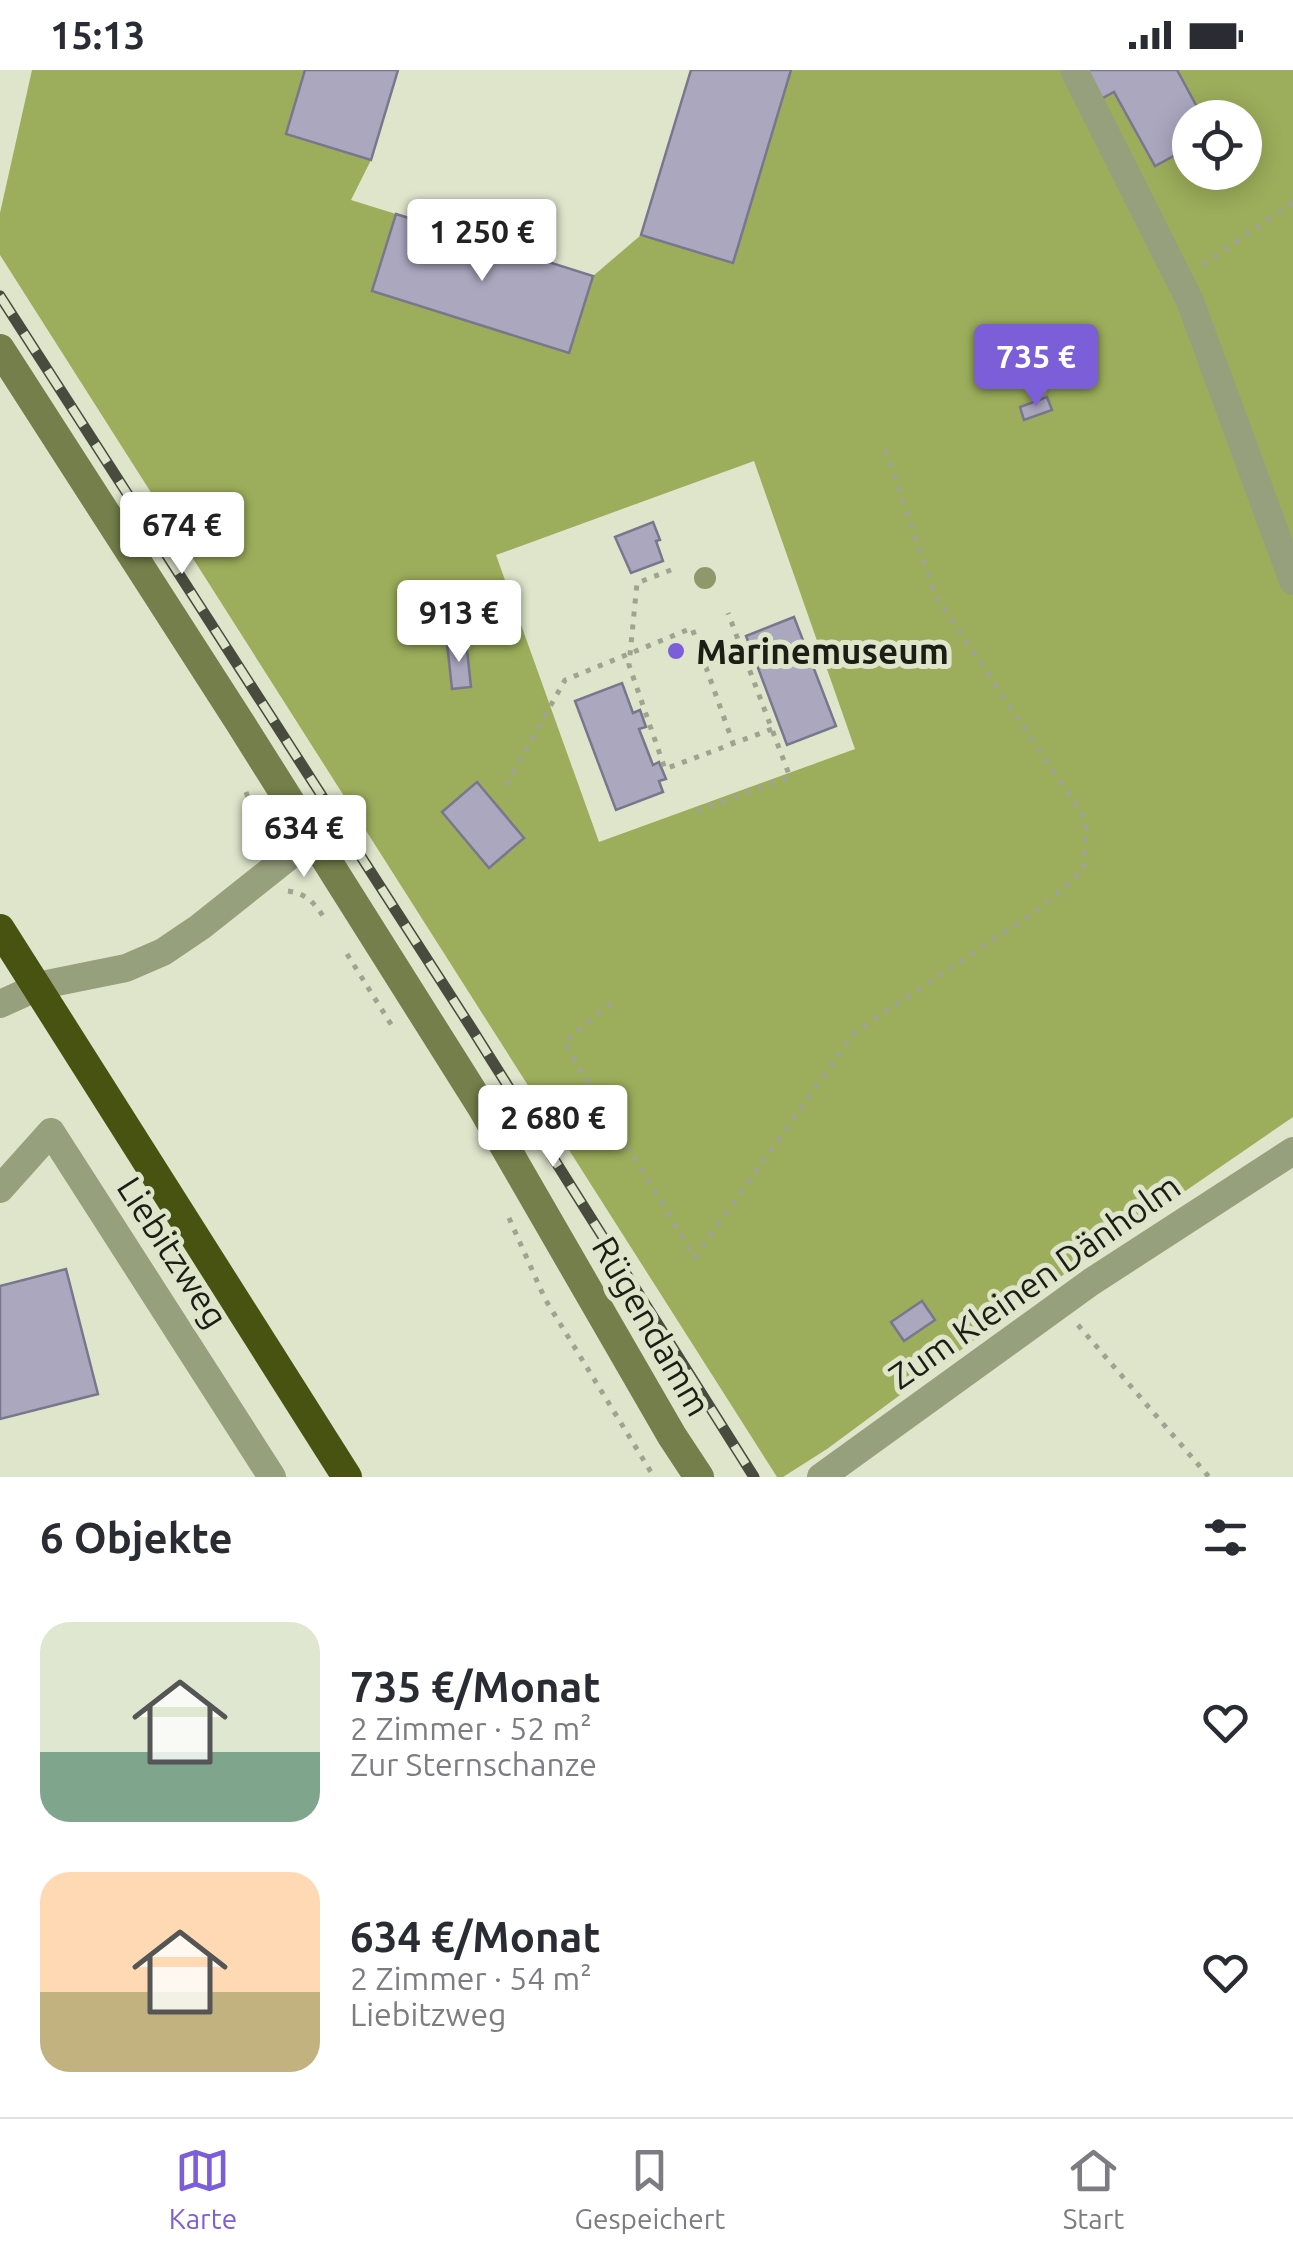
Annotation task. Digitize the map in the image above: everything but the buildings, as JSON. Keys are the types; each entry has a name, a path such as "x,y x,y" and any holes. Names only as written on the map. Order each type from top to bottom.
{"highway":[{"path":"0,929 347,1477"}],"main road":[{"name":"Rügendamm","path":"0,349 482,1107 699,1477"}],"street":[{"path":"1074,70 1190,301 1293,581"},
{"path":"0,1004 42,986 126,968 164,952 312,838"},
{"name":"Liebitzweg","path":"0,1189 51,1132 272,1477"},
{"name":"Zum Kleinen Dänholm","path":"821,1477 1059,1304 1293,1150"}],"path":[{"path":"1180,281 1293,202"},
{"path":"611,1003 564,1043 694,1257 855,1032 1042,907 1084,870 1086,820 935,595 885,448"},
{"path":"672,570 637,583 629,665 665,770 772,728"},
{"path":"696,810 790,777 728,613"},
{"path":"506,785 564,680 692,628 733,744"},
{"path":"262,876 276,892 302,894 313,902 330,926"},
{"path":"340,942 400,1038"},
{"path":"506,1211 545,1299 654,1477"},
{"path":"1059,1304 1209,1477"}],"green space":[{"path":"32,70 305,70 286,134 371,160 351,200 396,214 372,291 569,353 593,276 641,235 733,263 791,70 1293,70 1293,1117 1050,1284 827,1449 777,1477 0,255 0,213","holes":["754,461 855,749 599,842 496,555"]}],"railway":[{"path":"0,296 472,1029 754,1477"}],"place":[{"name":"Marinemuseum","path":"676,651"}]}
